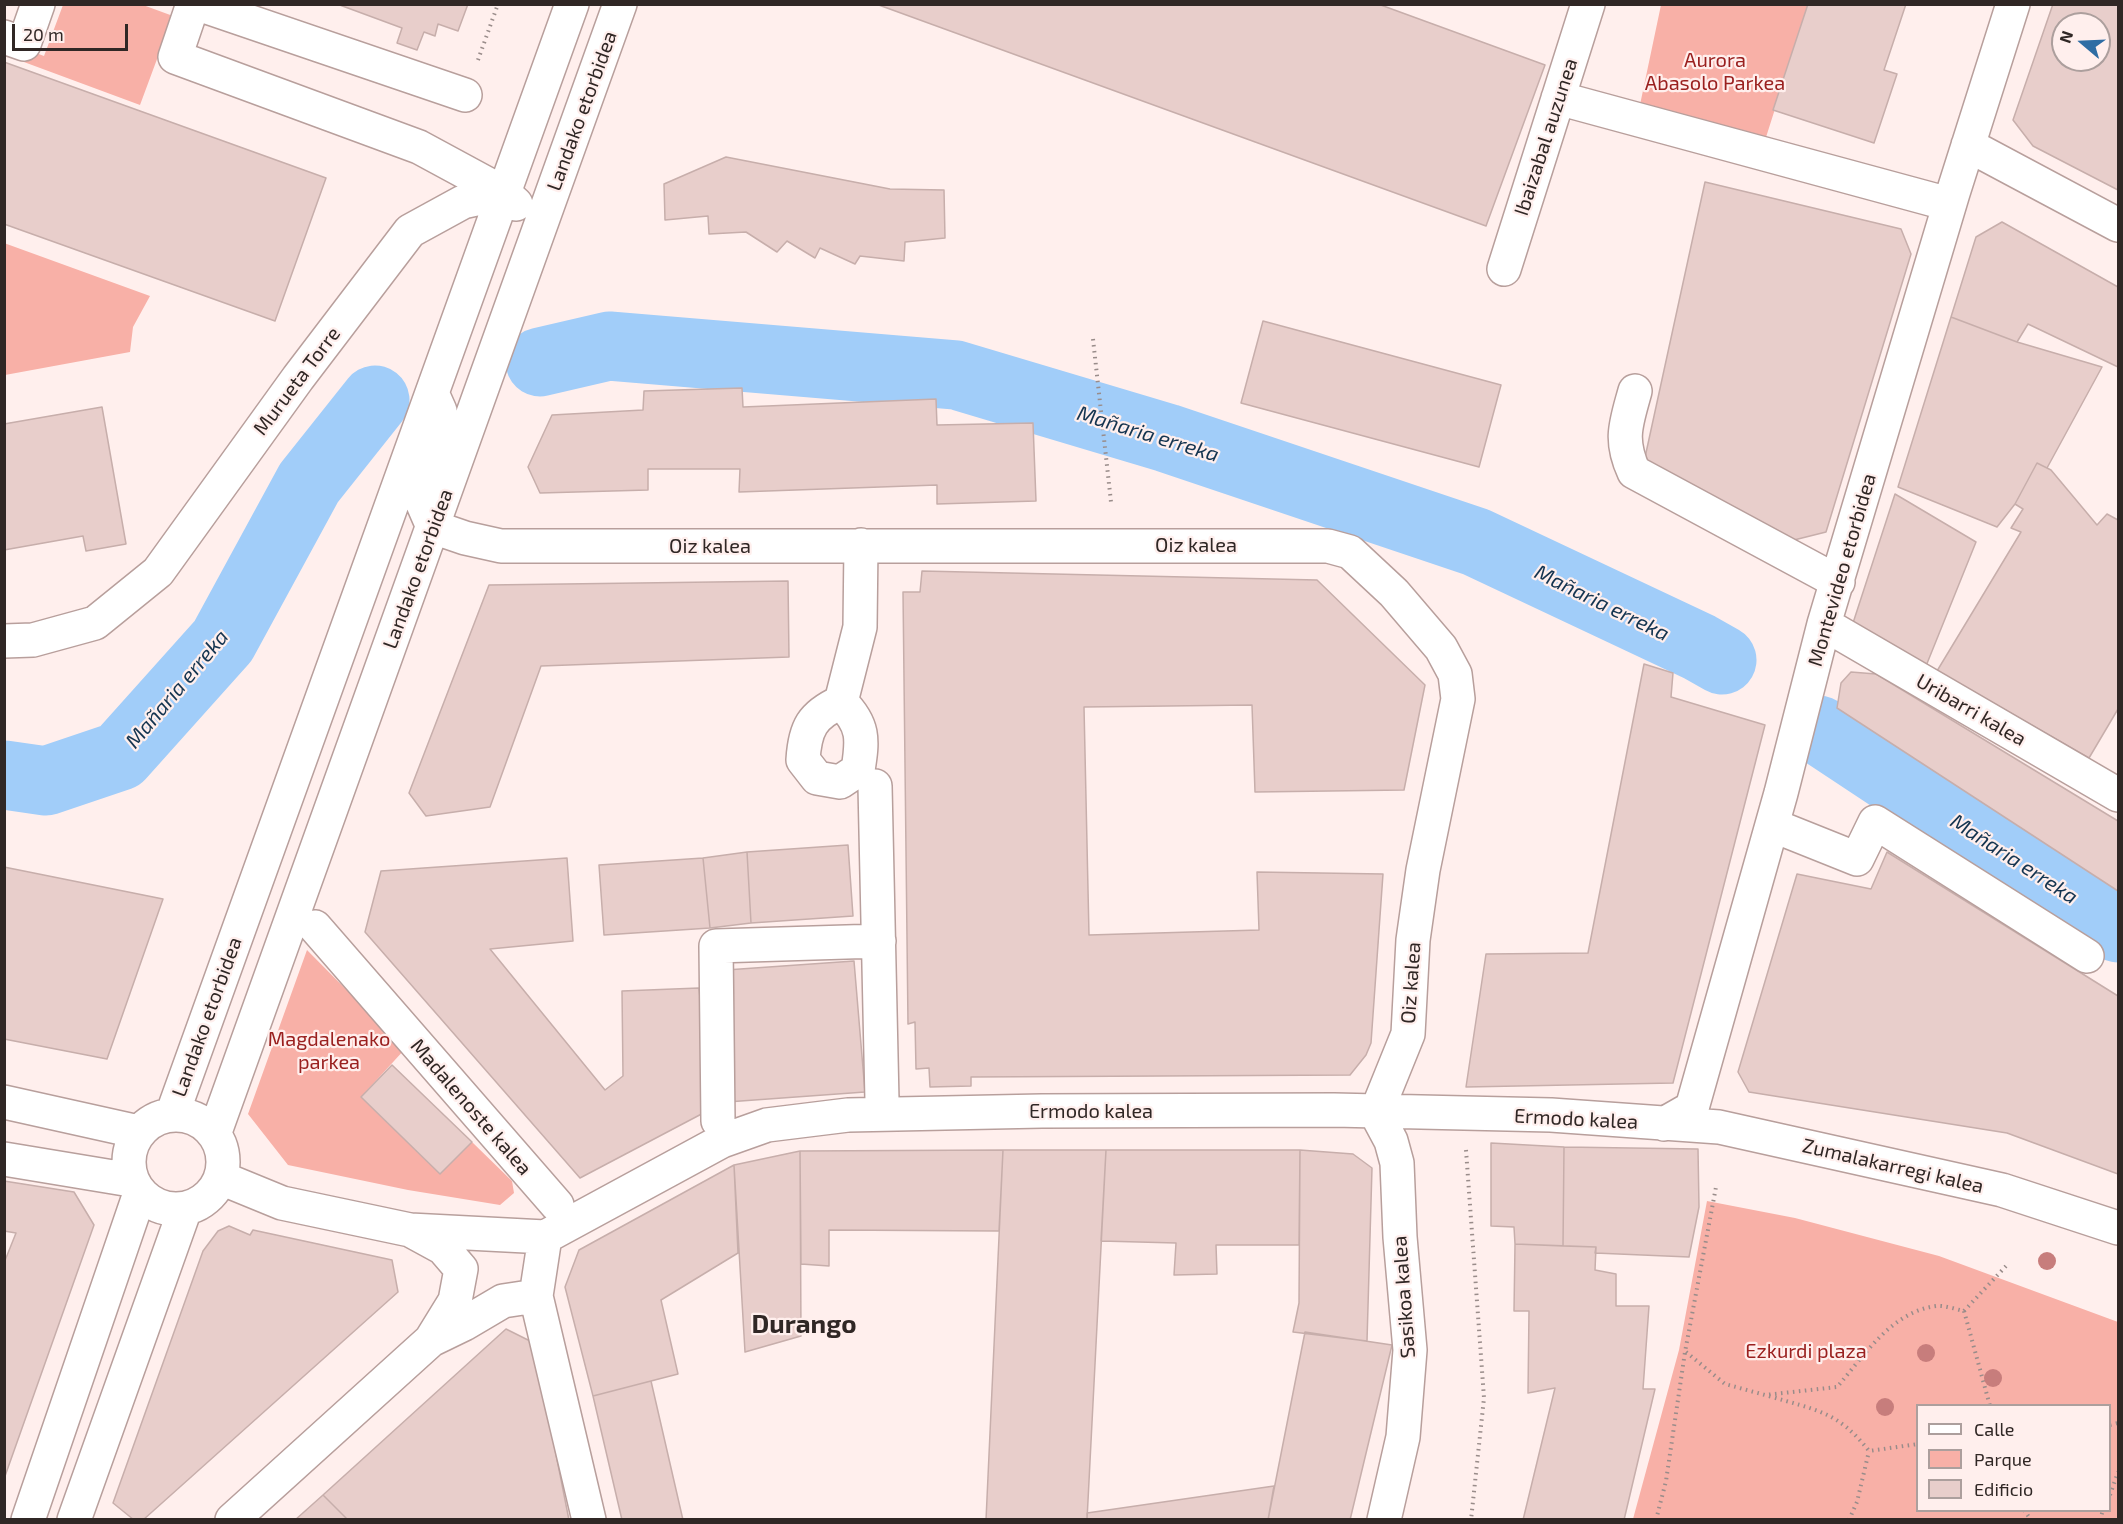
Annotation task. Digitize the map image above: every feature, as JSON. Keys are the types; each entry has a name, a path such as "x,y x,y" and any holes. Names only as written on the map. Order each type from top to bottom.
{"street":[{"path":"4,37 24,44 38,4"},
{"path":"193,4 175,57 419,147 504,193 518,206 522,218 507,267 512,304"},
{"path":"198,4 465,95"},
{"name":"Landako etorbidea","path":"172,1115 572,4"},
{"name":"Landako etorbidea","path":"215,1132 620,4"},
{"name":"Ibaizabal auzunea","path":"1504,269 1588,4"},
{"name":"Montevideo etorbidea","path":"1664,1124 1692,1108 1772,825 1824,624 1968,145 2013,4"},
{"path":"1558,98 1934,200"},
{"path":"1968,145 2118,225"},
{"name":"Murueta Torre","path":"4,641 33,640 95,623 158,572 298,378 410,231 463,202 504,193"},
{"path":"1635,391 1624,451 1634,472 1838,582"},
{"path":"432,393 440,411 416,488 433,526"},
{"name":"Oiz kalea","path":"433,526 465,538 501,546 1328,546 1350,552 1394,593 1441,648 1455,674 1458,699 1423,870 1413,940 1408,1034 1376,1113"},
{"path":"841,702 860,627 861,546"},
{"name":"Uribarri kalea","path":"1824,624 2117,792"},
{"path":"875,786 882,1101"},
{"path":"1772,825 1857,859 1875,822 2087,956"},
{"name":"Madalenoste kalea","path":"315,927 557,1205"},
{"path":"718,1121 716,946 879,941"},
{"path":"4,1102 139,1132"},
{"name":"Ermodo kalea","path":"545,1237 722,1141 767,1125 848,1115 1334,1110 1376,1113 1551,1115 1664,1124"},
{"name":"Sasikoa kalea","path":"1376,1113 1391,1141 1397,1163 1400,1237 1410,1350 1403,1437 1384,1520"},
{"path":"4,1159 135,1186 161,1207 185,1209 201,1203 213,1192 221,1178 223,1161 215,1132 187,1116 172,1115 148,1123 139,1132 131,1146 128,1163 135,1186 28,1520"},
{"name":"Zumalakarregi kalea","path":"1664,1124 1740,1131 1991,1188 2118,1228"},
{"path":"221,1178 282,1203 410,1230 545,1237 536,1296 589,1520"},
{"path":"74,1520 185,1209"},
{"path":"232,1520 431,1340 455,1301 461,1269 443,1248 410,1230"},
{"path":"431,1340 503,1301 536,1296"}],"path":[{"path":"465,95 498,4"},
{"path":"1093,339 1111,502"},
{"path":"1466,1148 1484,1398 1471,1520"},
{"path":"1656,1520 1666,1481 1685,1352 1716,1187"},
{"path":"1964,1311 2006,1266"},
{"path":"1765,1395 1837,1387 1880,1337 1905,1315 1938,1305 1964,1311"},
{"path":"1964,1311 1989,1404"},
{"path":"1685,1352 1725,1384 1833,1416 1854,1431 1869,1451 1857,1503 1849,1520"},
{"path":"1869,1451 1916,1444"},
{"path":"2111,1489 2118,1472"}],"green space":[{"path":"63,5 143,5 173,16 140,105 5,55 4,41 44,56"},
{"name":"Aurora Abasolo Parkea","path":"1661,5 1808,5 1761,153 1637,119"},
{"path":"4,243 150,296 133,327 130,352 5,375"},
{"name":"Magdalenako parkea","path":"307,950 405,1049 361,1097 440,1174 472,1142 512,1181 514,1193 500,1205 408,1190 288,1165 248,1114"},
{"name":"Ezkurdi plaza","path":"1707,1201 1795,1218 1939,1256 2118,1322 2118,1519 1633,1519 1679,1350"}],"building":[{"path":"337,4 468,4 458,31 438,24 435,36 424,32 417,50 397,43 402,28"},
{"path":"876,4 1378,4 1545,65 1486,226"},
{"path":"1808,4 1906,4 1884,70 1897,74 1874,143 1773,110"},
{"path":"2053,4 2118,4 2118,190 2033,146 2013,120"},
{"path":"4,62 326,178 275,321 4,224"},
{"path":"726,157 890,189 944,190 945,238 905,242 904,261 860,256 855,264 820,248 815,258 787,241 777,252 746,232 709,234 708,216 665,220 664,184"},
{"path":"1705,182 1901,229 1911,254 1826,532 1794,540 1644,462"},
{"path":"2002,222 2118,287 2118,367 2028,324 2017,342 1951,317 1976,237"},
{"path":"1951,317 2017,342 2102,367 2047,468 2037,463 2015,504 1997,527 1898,487"},
{"path":"1263,321 1501,385 1479,467 1241,403"},
{"path":"742,388 743,407 936,399 937,425 1033,423 1036,501 937,504 937,485 739,492 740,469 648,469 648,490 540,493 528,467 552,415 643,410 644,391"},
{"path":"102,407 126,544 86,551 83,536 4,550 4,424"},
{"path":"2037,463 2051,470 2097,525 2107,514 2118,520 2118,709 2089,758 1937,671 2021,532 2011,528 2023,509 2015,504"},
{"path":"1895,494 1976,542 1926,666 1853,623"},
{"path":"922,571 1317,580 1425,685 1404,790 1255,792 1252,705 1084,707 1089,935 1259,930 1257,872 1383,874 1371,1043 1366,1055 1350,1075 971,1077 971,1086 930,1087 929,1068 916,1069 915,1022 908,1024 903,592 920,592"},
{"path":"788,581 789,657 541,666 490,807 426,816 409,793 489,585"},
{"path":"1644,664 1673,673 1671,697 1765,725 1673,1083 1466,1087 1486,954 1588,953"},
{"path":"1851,672 1876,674 2118,821 2118,891 1837,708 1841,683"},
{"path":"848,845 853,916 751,923 747,852"},
{"path":"747,852 751,923 710,928 703,858"},
{"path":"1887,852 2118,996 2118,1174 2007,1133 1749,1092 1738,1072 1797,874 1871,889"},
{"path":"567,858 573,941 490,949 605,1090 623,1076 622,991 699,988 711,1109 580,1178 365,932 381,871"},
{"path":"703,858 710,928 604,935 599,865"},
{"path":"4,867 163,899 107,1059 4,1039"},
{"path":"854,961 865,1092 727,1102 726,970"},
{"path":"392,1065 472,1142 440,1174 361,1097"},
{"path":"1491,1143 1564,1147 1563,1246 1515,1244 1514,1227 1491,1226"},
{"path":"1564,1147 1698,1149 1699,1207 1689,1257 1595,1253 1596,1247 1563,1246"},
{"path":"1003,1150 1106,1150 1087,1520 986,1520"},
{"path":"1003,1150 999,1231 829,1230 829,1266 801,1264 800,1151"},
{"path":"1106,1150 1300,1150 1299,1245 1216,1245 1217,1274 1174,1275 1176,1243 1101,1241"},
{"path":"1300,1150 1353,1154 1372,1168 1367,1341 1293,1332 1299,1303"},
{"path":"800,1151 801,1336 745,1352 734,1165"},
{"path":"734,1165 738,1253 661,1300 678,1374 593,1396 565,1287 579,1250"},
{"path":"4,1181 74,1192 94,1225 4,1479 4,1263 16,1233 4,1231"},
{"path":"229,1226 250,1235 253,1230 392,1260 398,1292 143,1520 134,1520 113,1503 203,1251 218,1231"},
{"path":"1515,1244 1596,1247 1595,1270 1616,1274 1616,1306 1649,1306 1643,1389 1655,1389 1624,1520 1523,1520 1555,1388 1528,1393 1529,1311 1514,1311"},
{"path":"506,1329 534,1343 569,1520 348,1520 323,1495"},
{"path":"1305,1332 1392,1345 1350,1520 1268,1520"},
{"path":"651,1381 683,1520 622,1520 593,1396"},
{"path":"1274,1486 1268,1520 1087,1520 1087,1513"},
{"path":"323,1495 348,1520 295,1520"}],"waterway":[{"name":"Mañaria erreka","path":"540,362 609,346 956,375 1167,438 1476,542 1722,660"},
{"name":"Mañaria erreka","path":"4,775 46,781 120,756 223,641 309,483 375,400"},
{"name":"Mañaria erreka","path":"1819,730 2118,928"}],"district":[{"name":"Durango","path":"804,1324"}]}
